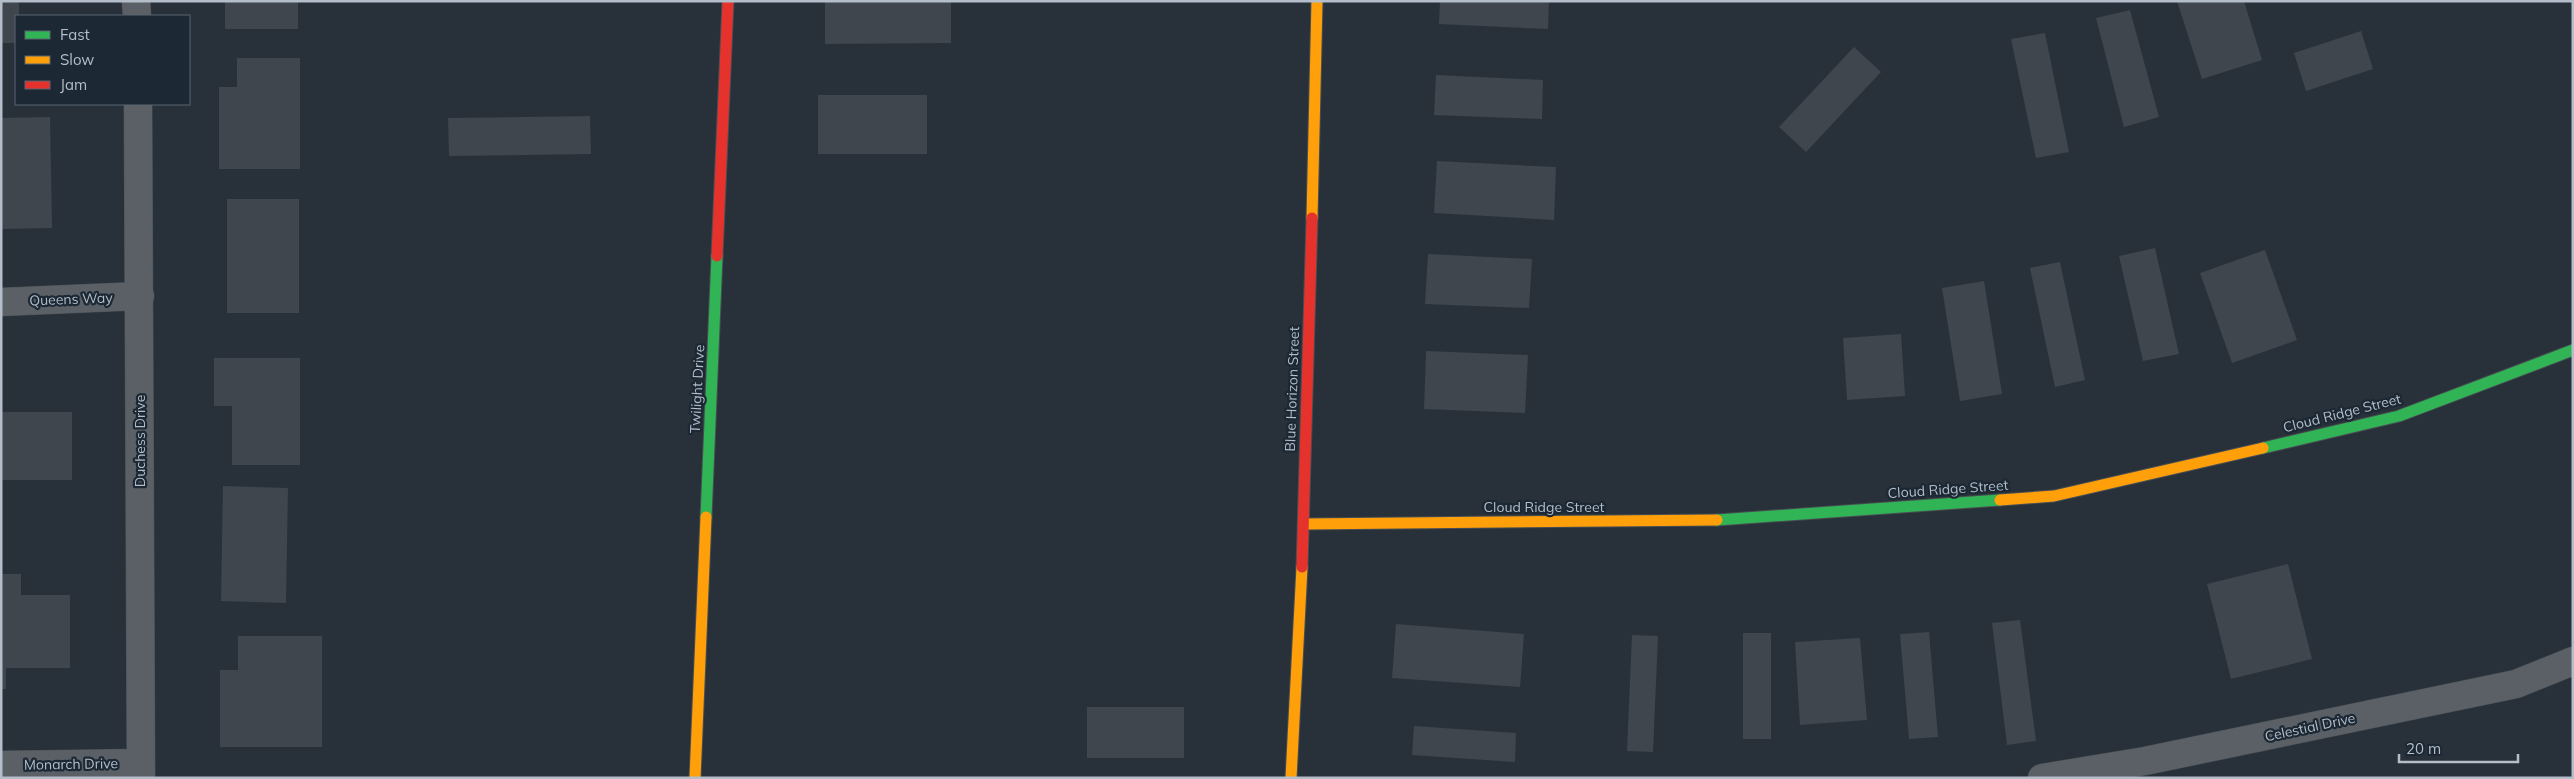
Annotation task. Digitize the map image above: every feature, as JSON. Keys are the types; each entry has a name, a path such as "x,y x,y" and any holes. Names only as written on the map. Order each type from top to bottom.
{"street":[{"path":"136,1 137,15"},
{"name":"Twilight Drive","path":"695,778 728,1"},
{"name":"Blue Horizon Street","path":"1291,778 1304,524 1317,1"},
{"name":"Duchess Drive","path":"138,105 141,770"},
{"name":"Queens Way","path":"1,302 140,296"},
{"name":"Cloud Ridge Street","path":"1304,524 1705,521 2054,496 2399,416 2573,350"},
{"name":"Celestial Drive","path":"2042,778 2145,761 2516,684 2573,661"},
{"name":"Monarch Drive","path":"1,765 141,770"}],"building":[{"path":"1,1 19,1 19,15 15,15 15,43 1,43"},
{"path":"225,1 298,1 298,29 225,29"},
{"path":"825,1 951,1 951,43 825,44"},
{"path":"1440,1 1549,1 1548,29 1439,24"},
{"path":"2177,1 2244,1 2262,60 2202,79"},
{"path":"2130,10 2159,117 2124,127 2096,18"},
{"path":"2361,31 2373,69 2306,91 2294,53"},
{"path":"2045,33 2069,152 2036,158 2011,39"},
{"path":"1854,47 1881,72 1806,152 1779,127"},
{"path":"237,58 300,58 300,169 219,169 219,87 237,87"},
{"path":"1436,75 1543,80 1542,119 1434,115"},
{"path":"818,95 927,95 927,154 818,154"},
{"path":"590,116 591,154 449,156 448,118"},
{"path":"50,117 52,228 1,229 1,118"},
{"path":"1437,161 1556,167 1554,220 1434,213"},
{"path":"227,199 299,199 299,313 227,313"},
{"path":"2155,248 2179,354 2143,361 2119,256"},
{"path":"2265,250 2297,340 2232,363 2200,273"},
{"path":"1428,254 1532,259 1529,308 1425,304"},
{"path":"2060,262 2085,380 2055,387 2030,268"},
{"path":"1984,281 2002,394 1960,401 1942,288"},
{"path":"1901,334 1905,396 1847,400 1843,338"},
{"path":"1426,351 1528,355 1525,413 1424,409"},
{"path":"214,358 300,358 300,465 232,465 232,406 214,406"},
{"path":"1,412 72,412 72,480 1,480"},
{"path":"223,486 288,488 286,603 221,601"},
{"path":"2288,564 2312,659 2231,679 2207,584"},
{"path":"1,574 21,574 21,595 70,595 70,668 6,668 6,689 1,689"},
{"path":"2020,620 2036,741 2007,745 1992,623"},
{"path":"1396,624 1524,634 1520,687 1392,678"},
{"path":"1929,632 1938,737 1909,739 1900,634"},
{"path":"1743,633 1771,633 1771,739 1743,739"},
{"path":"1632,635 1658,636 1653,752 1627,751"},
{"path":"238,636 322,636 322,747 220,747 220,670 238,670"},
{"path":"1860,638 1867,720 1800,725 1795,642"},
{"path":"1087,707 1184,707 1184,758 1087,758"},
{"path":"1414,726 1516,733 1515,762 1412,755"}],"traffic: fast":[{"path":"706,517 717,256"},
{"path":"2263,448 2399,416 2573,350"},
{"path":"1717,520 2000,500"}],"traffic: slow":[{"path":"1312,218 1317,1"},
{"path":"2000,500 2054,496 2263,448"},
{"path":"695,778 706,517"},
{"path":"1304,524 1717,520"},
{"path":"1291,778 1302,567"}],"traffic: jam":[{"path":"717,256 728,1"},
{"path":"1302,567 1312,218"}]}
